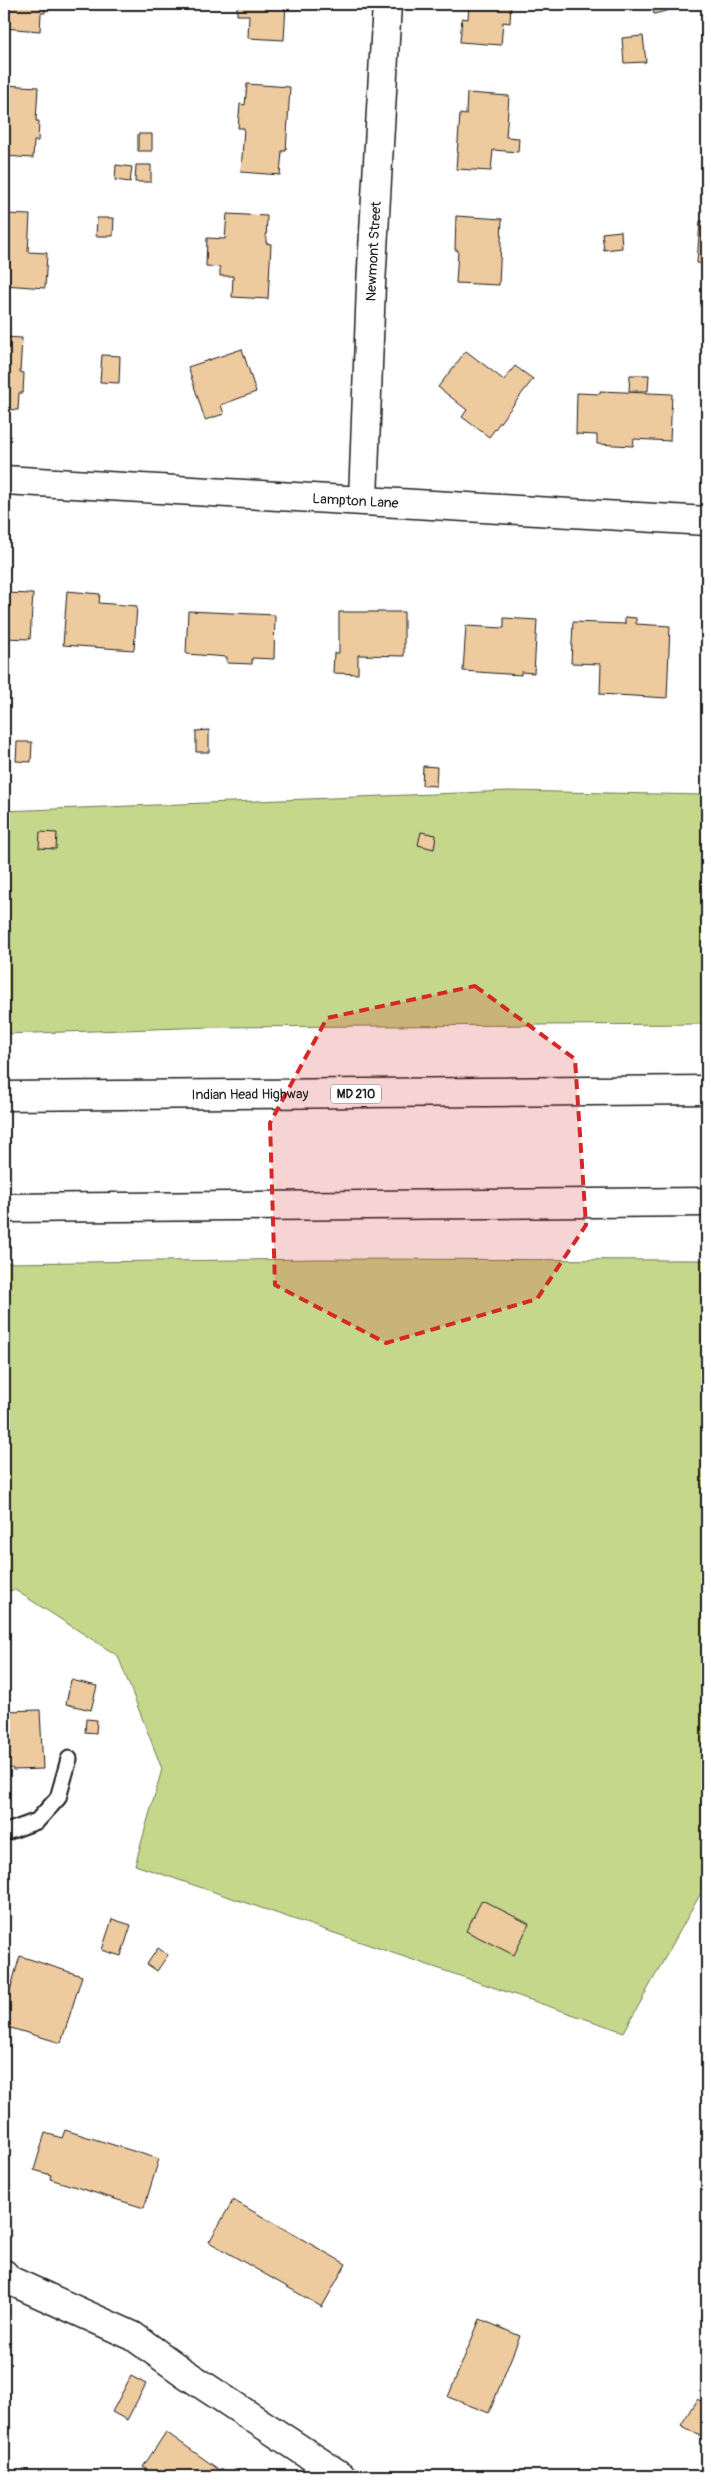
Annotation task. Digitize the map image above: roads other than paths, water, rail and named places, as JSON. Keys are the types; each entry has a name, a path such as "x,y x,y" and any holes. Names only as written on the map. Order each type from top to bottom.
{"main road":[{"name":"Newmont Street","path":"363,500 371,285 387,4"},
{"name":"Lampton Lane","path":"4,480 707,521"},
{"name":"Indian Head Highway","path":"4,1096 707,1090"},
{"path":"4,1208 707,1202"},
{"path":"4,2274 9,2280 133,2336 183,2372 341,2476"}],"lane":[{"path":"4,1833 37,1821 58,1798 70,1759"}]}
